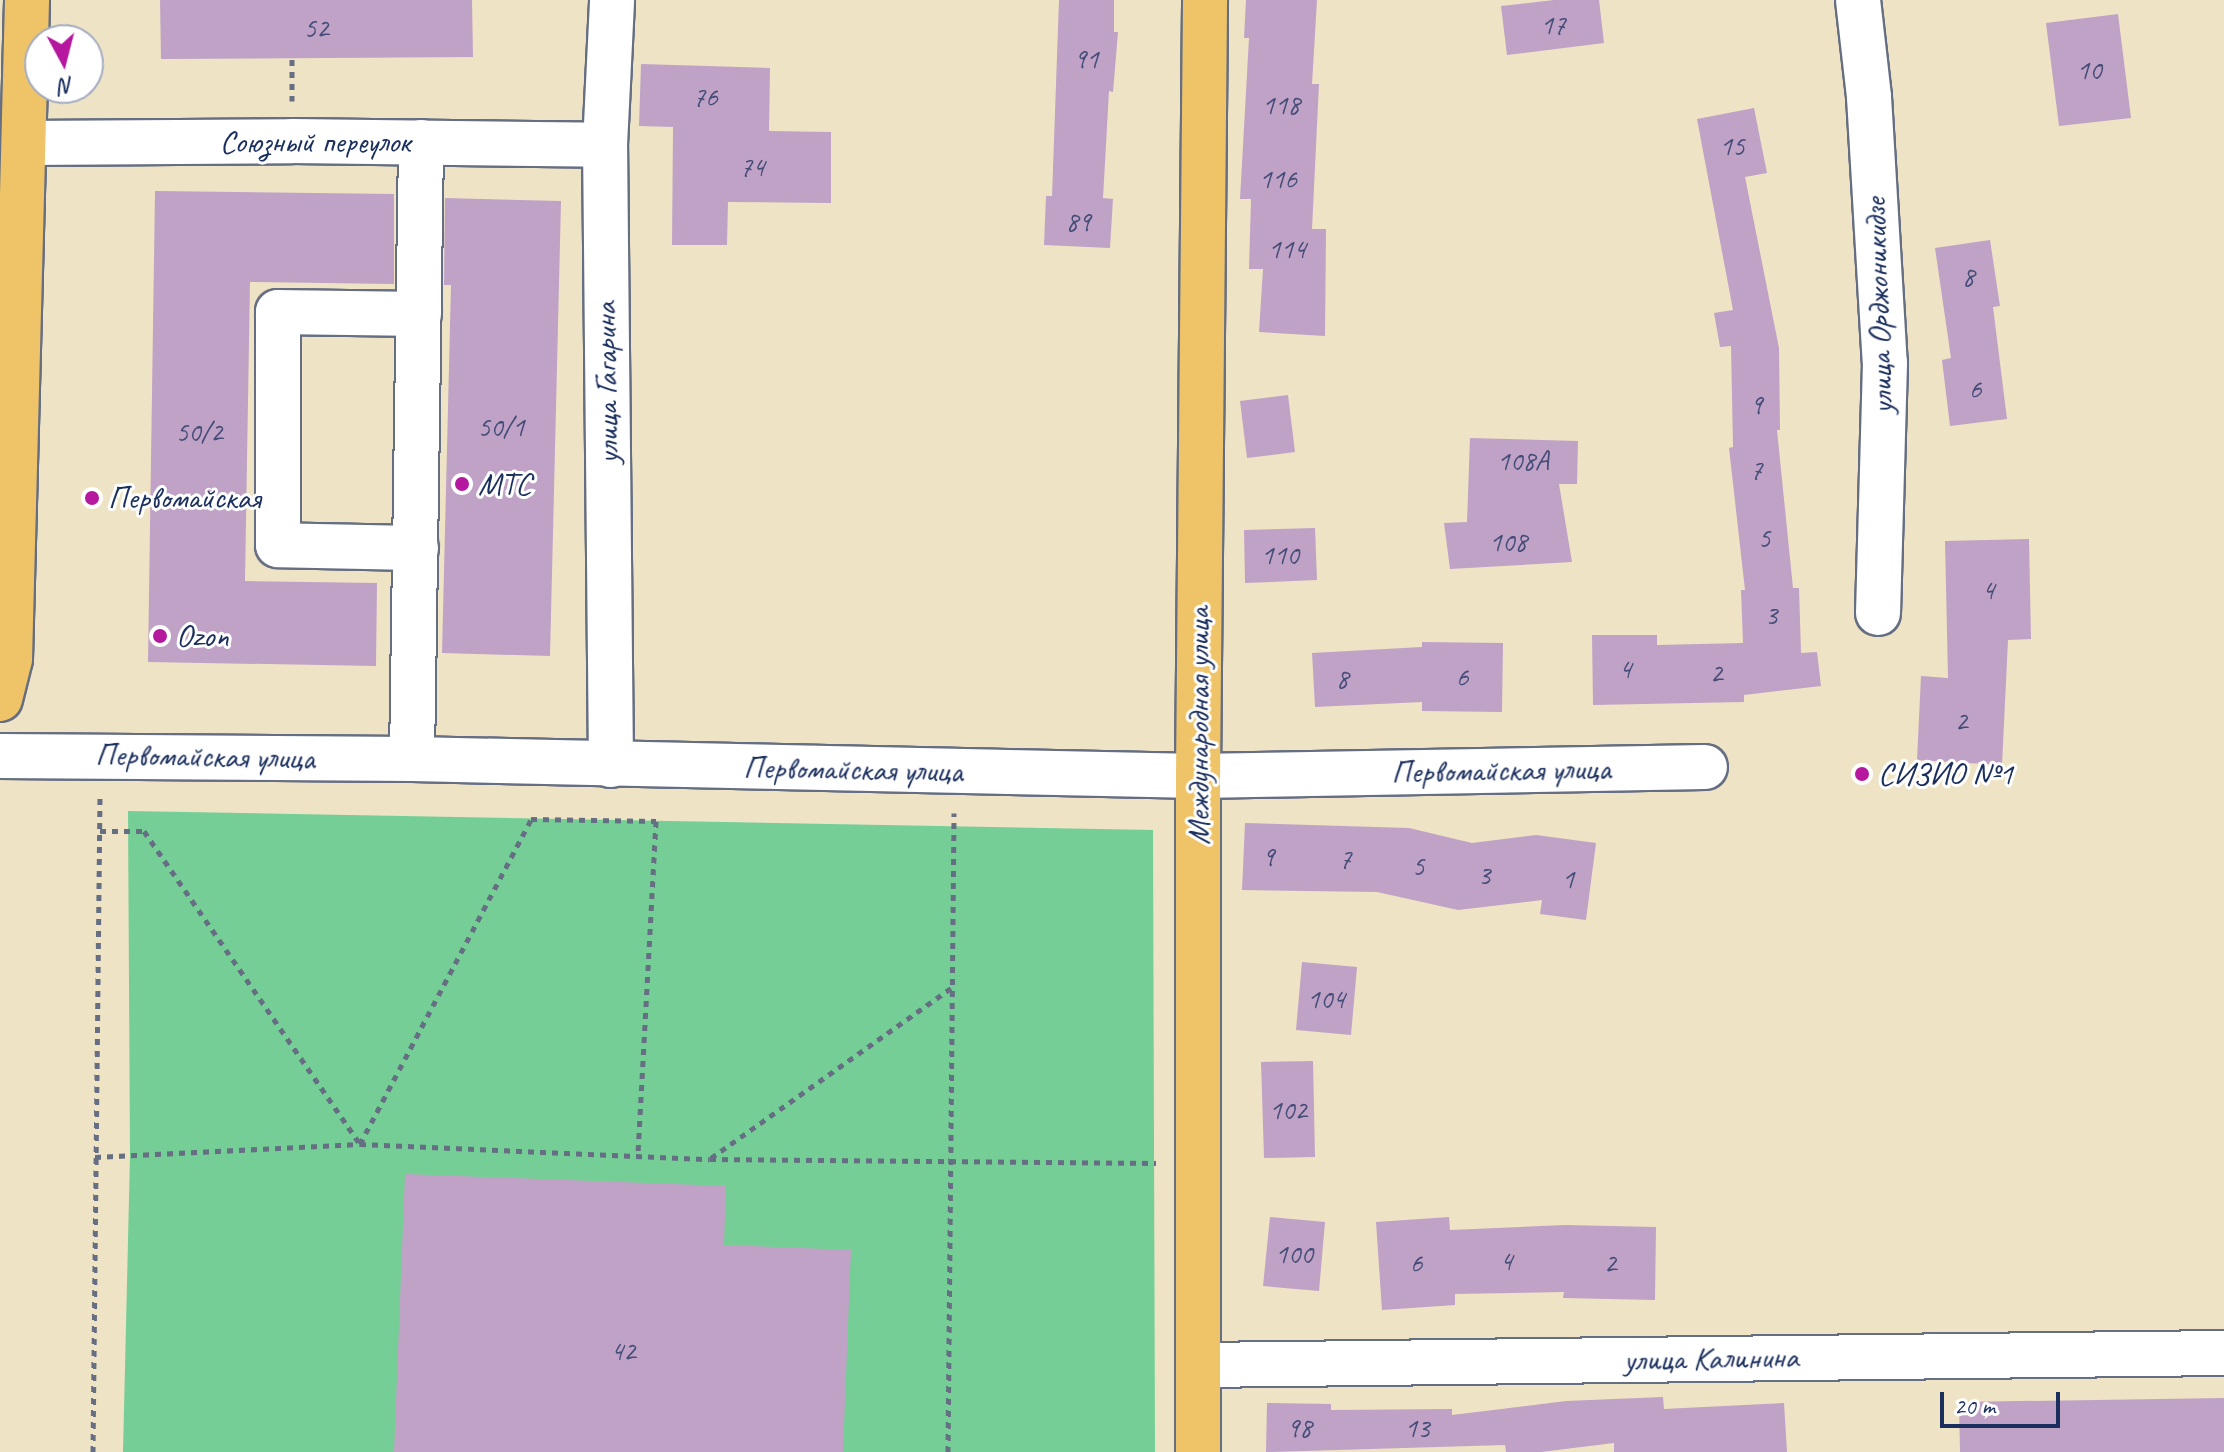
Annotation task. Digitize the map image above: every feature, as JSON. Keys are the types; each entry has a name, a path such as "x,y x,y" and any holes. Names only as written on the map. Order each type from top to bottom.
{"main road":[{"path":"0,699 10,659 27,0"},
{"name":"Международная улица","path":"1198,1452 1198,776 1205,0"}],"street":[{"name":"улица Гагарина","path":"611,765 605,145 612,0"},
{"name":"улица Орджоникидзе","path":"1858,0 1869,97 1885,363 1878,613"},
{"path":"412,759 421,142"},
{"name":"Союзный переулок","path":"25,143 605,145"},
{"path":"416,548 278,545 278,312 419,314"},
{"name":"Первомайская улица","path":"0,756 412,759 1198,776 1705,767"},
{"name":"улица Калинина","path":"1198,1365 2224,1353"}],"path":[{"path":"93,1452 100,755"},
{"path":"948,1452 954,772"},
{"path":"360,1144 531,819 656,821 638,1156"},
{"path":"100,831 144,831 360,1144"},
{"path":"710,1159 952,988"},
{"path":"95,1157 360,1144 710,1159 1197,1163"}],"green space":[{"path":"128,811 1153,830 1155,1452 123,1452 130,1156"}],"building":[{"path":"160,0 472,0 473,57 161,59"},
{"path":"1059,0 1114,0 1114,32 1118,32 1113,92 1109,91 1103,198 1113,199 1110,248 1044,245 1046,196 1052,196"},
{"path":"1246,0 1317,0 1312,84 1319,84 1312,229 1326,229 1325,336 1259,332 1263,269 1249,269 1251,199 1240,199 1249,38 1244,38"},
{"path":"1554,0 1599,0 1604,43 1507,55 1501,6"},
{"path":"2118,14 2131,118 2059,126 2046,23"},
{"path":"641,64 770,68 769,131 831,132 831,203 728,202 727,245 672,245 673,127 639,126"},
{"path":"1754,108 1767,173 1745,177 1779,348 1780,430 1777,430 1793,588 1799,588 1801,653 1817,652 1821,686 1744,695 1744,702 1593,705 1592,635 1657,635 1657,645 1743,643 1741,590 1745,590 1729,448 1733,447 1731,346 1720,347 1714,313 1733,310 1697,119"},
{"path":"155,191 394,194 394,284 250,282 245,581 377,583 376,666 148,662"},
{"path":"445,198 561,201 550,656 442,653 451,285 444,285"},
{"path":"1990,240 2000,306 1993,307 2007,419 1950,426 1942,360 1951,358 1935,248"},
{"path":"1288,395 1295,452 1247,458 1240,401"},
{"path":"1470,438 1578,441 1577,484 1559,484 1572,562 1450,569 1444,523 1467,522"},
{"path":"1315,528 1317,580 1245,583 1244,530"},
{"path":"2029,539 2031,639 2008,640 2002,765 1917,760 1921,676 1948,678 1945,541"},
{"path":"1422,642 1503,643 1502,712 1422,711 1422,702 1315,707 1312,653 1422,647"},
{"path":"1245,823 1409,828 1472,843 1536,835 1596,843 1586,920 1540,914 1542,900 1458,910 1377,892 1242,890"},
{"path":"1302,962 1357,967 1351,1035 1296,1030"},
{"path":"1313,1061 1315,1157 1264,1158 1261,1062"},
{"path":"405,1174 726,1186 724,1245 851,1250 843,1452 394,1452"},
{"path":"1270,1217 1325,1222 1319,1291 1263,1286"},
{"path":"1449,1217 1450,1230 1565,1225 1656,1227 1655,1300 1563,1298 1564,1292 1455,1294 1455,1305 1382,1310 1376,1222"},
{"path":"1663,1397 1664,1409 1784,1403 1787,1452 1614,1452 1614,1443 1541,1452 1506,1452 1505,1445 1266,1452 1267,1403 1331,1404 1331,1410 1452,1409 1452,1415 1566,1401"},
{"path":"2224,1398 2224,1452 1960,1452 1959,1402"}],"place":[{"name":"МТС","path":"462,484"},
{"name":"Первомайская","path":"92,498"},
{"name":"Ozon","path":"160,636"},
{"name":"СИЗИО №1","path":"1862,774"}]}
